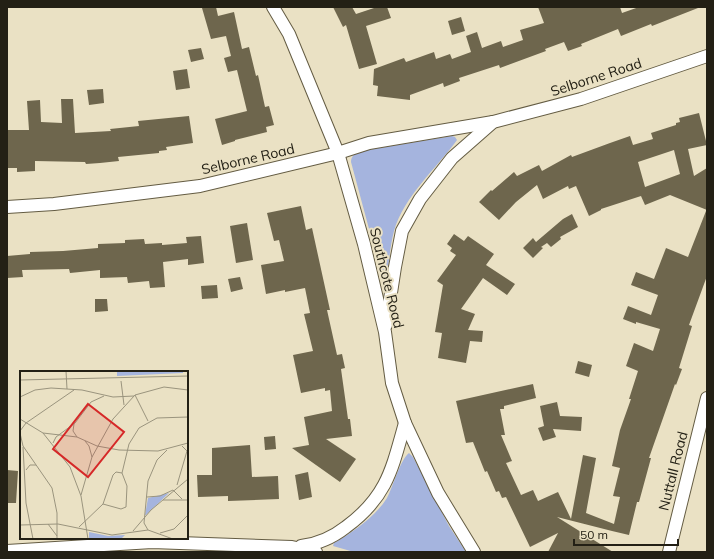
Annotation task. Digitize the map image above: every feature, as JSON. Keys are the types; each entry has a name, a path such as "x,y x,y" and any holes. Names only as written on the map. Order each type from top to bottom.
{"street":[{"name":"Southcote Road","path":"273,7 289,34 338,153 364,244 385,332 392,383 405,423 438,493 474,552"},
{"name":"Selborne Road","path":"7,207 54,204 200,186 338,153 369,143 493,122 581,99 707,56"},
{"name":"Selborne Road","path":"385,332 402,231 420,199 452,158 493,122"},
{"name":"Nuttall Road","path":"669,552 707,398"},
{"path":"292,547 324,541 353,522 368,508 378,496 393,465 405,423"},
{"path":"7,551 152,542 292,547 316,552"}],"shaded area":[{"path":"452,136 457,140 413,194 399,218 394,231 387,277 384,279 382,277 351,162 352,158 355,154 361,151"},
{"path":"409,453 413,457 449,526 466,552 354,552 333,546 334,543 363,524 382,505 387,498 403,461"}],"building":[{"path":"216,7 218,16 234,12 242,49 249,47 256,76 258,75 265,107 269,106 274,125 266,127 267,132 222,145 215,119 247,111 237,70 228,72 224,58 231,56 226,36 211,39 202,8"},
{"path":"333,7 352,7 356,14 377,7 387,7 391,18 366,26 377,64 359,69 346,25 343,27"},
{"path":"538,7 620,7 622,13 639,7 698,8 621,36 618,29 568,51 564,42 545,49 546,51 500,68 499,65 459,78 460,81 444,87 443,83 410,95 410,100 377,96 378,86 373,85 374,69 404,58 406,62 434,52 436,59 450,54 452,59 471,52 466,36 477,32 482,48 501,41 503,47 523,40 520,30 544,23"},
{"path":"461,17 465,31 452,35 448,21"},
{"path":"201,48 204,59 191,62 188,50"},
{"path":"187,69 190,88 176,90 173,71"},
{"path":"103,89 104,103 89,105 87,90"},
{"path":"61,99 73,99 75,133 111,131 110,129 139,126 138,121 189,116 193,143 166,147 167,150 159,151 159,153 118,157 119,161 86,164 85,162 35,161 35,171 17,172 17,168 7,168 7,130 29,130 27,101 40,100 41,122 62,123"},
{"path":"699,113 707,145 688,149 694,176 707,168 707,210 670,195 645,205 641,196 601,209 589,216 576,186 569,189 568,186 543,199 537,185 516,202 499,220 479,202 491,190 492,191 514,172 517,176 539,165 542,171 571,155 572,157 630,136 633,145 653,139 651,133 676,125 676,123 680,122 679,118","holes":["674,150 680,174 645,187 638,162"]},
{"path":"301,206 306,230 312,228 330,310 327,310 337,355 342,354 345,368 341,369 352,436 326,439 356,459 340,482 292,448 309,445 304,417 332,411 330,390 325,391 325,388 301,393 293,355 313,351 304,314 310,313 305,288 266,294 261,265 284,261 279,240 274,241 267,213"},
{"path":"707,211 707,276 689,325 692,326 679,368 682,369 676,385 675,384 649,458 651,458 639,502 637,502 629,535 557,517 613,552 548,552 558,533 530,547 506,497 502,498 499,491 496,492 487,471 485,472 473,442 466,443 456,401 533,384 536,398 504,406 504,409 500,409 505,435 501,435 512,461 506,463 521,495 533,490 538,501 558,492 571,519 583,455 596,458 586,513 614,524 620,497 613,496 620,468 612,466 620,430 631,399 629,399 638,371 626,366 634,343 653,351 660,329 636,322 636,324 623,319 628,306 651,315 658,295 631,285 636,272 654,279 666,248 688,257"},
{"path":"572,214 578,227 560,237 561,239 551,247 547,243 541,247 543,248 533,258 523,248 533,238 536,242 563,219"},
{"path":"247,223 253,260 236,263 230,226"},
{"path":"454,234 464,241 468,236 494,254 486,265 515,284 507,295 483,278 461,309 475,314 468,330 483,331 482,342 470,341 466,363 438,358 442,333 435,332 443,285 437,281 456,255 450,251 452,248 447,244"},
{"path":"201,236 204,263 188,265 188,259 163,262 165,287 150,288 149,281 128,283 127,277 100,278 100,270 70,273 69,269 22,270 23,277 7,278 7,256 30,254 30,252 98,248 98,244 125,243 125,240 144,239 145,244 162,243 162,245 187,243 186,237"},
{"path":"240,277 243,289 231,292 228,279"},
{"path":"217,285 218,298 202,299 201,286"},
{"path":"95,299 107,299 108,311 95,312"},
{"path":"578,361 592,365 589,377 575,373"},
{"path":"557,402 560,416 582,417 581,431 553,429 556,437 543,441 538,428 544,426 540,406"},
{"path":"275,436 276,449 265,450 264,437"},
{"path":"250,445 252,477 278,476 279,499 228,501 228,496 198,497 197,475 212,475 212,448"},
{"path":"7,470 18,471 16,503 7,503"},
{"path":"308,472 312,497 299,500 295,475"}]}
